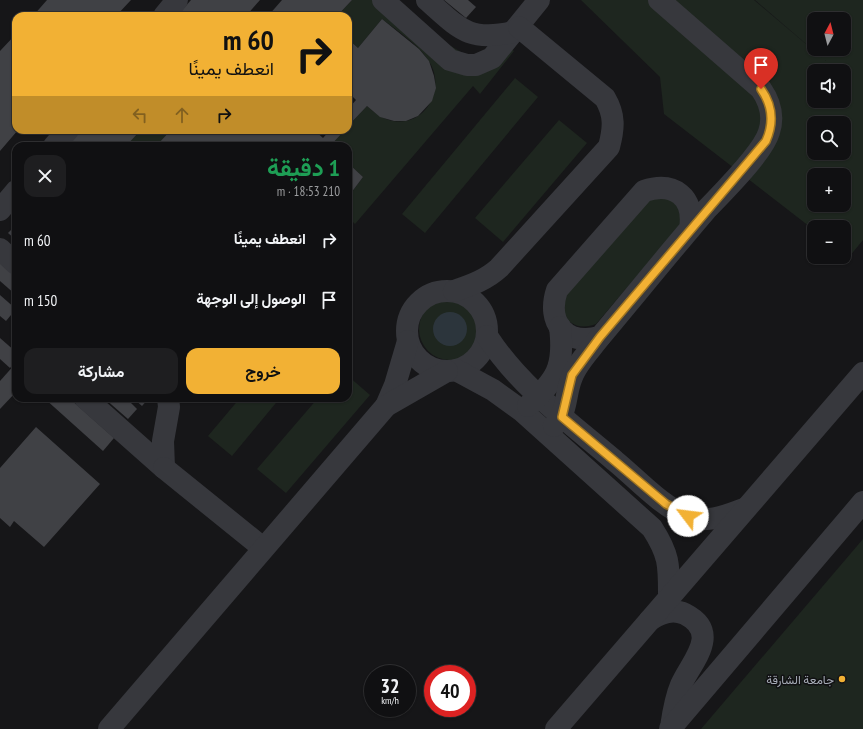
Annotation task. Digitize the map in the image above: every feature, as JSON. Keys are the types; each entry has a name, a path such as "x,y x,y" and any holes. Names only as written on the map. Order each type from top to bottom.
{"street":[{"path":"167,12 177,0"},
{"path":"383,0 450,60 459,64 476,65 492,58 540,0"},
{"path":"427,0 460,29 470,33 492,36 516,29"},
{"path":"547,435 562,417 572,375 600,337 690,229 760,149 769,133 771,114 766,97 755,82 659,0"},
{"path":"516,29 596,89 605,98 611,109 614,120 613,132 609,147 499,268 489,277 473,285 454,291 441,291 428,295 417,304 410,315 406,328 408,341 413,354 422,363 434,369 452,371 493,390 522,411 652,528 664,546 669,564 669,598"},
{"path":"58,142 64,134"},
{"path":"600,337 590,340 579,339 568,335 560,327 554,315 553,302 557,290 644,191 654,187 665,187 676,191 684,198 690,207 692,218 690,229"},
{"path":"0,210 12,196"},
{"path":"0,249 12,260"},
{"path":"386,406 452,371 468,366 477,358 484,348 487,336 486,320 480,307 468,296 454,291"},
{"path":"522,411 553,379 558,370 562,349 560,327"},
{"path":"487,336 508,365 538,396 666,504 688,516 707,519 723,517 749,506"},
{"path":"108,729 386,406 395,385 408,341"},
{"path":"556,729 863,373"},
{"path":"90,402 164,468 263,548"},
{"path":"164,468 163,441 169,407 168,402"},
{"path":"598,480 614,461"},
{"path":"670,729 863,502"},
{"path":"650,620 665,612 682,613 696,623 702,638 700,653 688,672 676,698 670,729"}],"shaded area":[{"path":"352,0 374,0 466,55 486,55 504,44 514,51 480,94 473,86 355,224 352,221 352,192 363,177 352,167 352,142 334,142 341,134 352,134 352,122 367,106 385,119 393,121 405,121 415,118 424,111 430,102 434,92 435,81 433,70 428,60 418,48 382,19 358,48 352,43 352,12 341,12"},
{"path":"581,0 754,0 807,45 807,56 820,56 826,61 820,56 851,56 851,12 807,12 807,45 755,0 863,0 863,240 851,255 851,220 807,220 807,225 664,114 660,77"},
{"path":"515,78 538,97 425,233 402,214"},
{"path":"559,120 587,143 503,242 475,218"},
{"path":"137,134 167,134 160,142 130,142"},
{"path":"650,195 678,200 681,224 596,324 591,326 577,326 573,324 566,317 563,310 565,296"},
{"path":"450,298 462,301 472,307 478,317 481,329 478,341 472,351 462,357 450,360 438,357 428,351 422,341 419,329 422,317 428,307 438,301"},
{"path":"453,312 462,317 466,322 466,336 462,341 457,345 447,346 443,345 434,336 433,326 434,322 443,313"},
{"path":"352,379 370,395 286,493 257,469 315,402 352,402"},
{"path":"237,402 277,402 232,456 208,436"},
{"path":"863,539 863,729 701,729"}],"building":[{"path":"47,0 131,0 120,12 36,12"},
{"path":"191,0 260,0 250,12 180,12"},
{"path":"282,0 352,0 341,12 272,12"},
{"path":"444,0 468,0 476,7 466,18"},
{"path":"382,19 419,49 429,61 436,88 432,101 418,116 406,121 394,121 380,117 367,106 352,122 352,104 356,100 352,96 352,43 358,48"},
{"path":"12,38 12,134 15,134 0,151 0,51"},
{"path":"72,134 137,134 130,142 65,142"},
{"path":"167,134 318,134 323,138 326,134 341,134 334,142 160,142"},
{"path":"352,167 363,177 352,192"},
{"path":"12,229 12,236 8,233"},
{"path":"0,261 12,272 12,292 0,281"},
{"path":"0,295 12,306 12,314 6,321 0,316"},
{"path":"0,338 12,348 12,366 10,368 0,359"},
{"path":"12,368 12,396 0,409 0,381"},
{"path":"48,402 74,402 114,438 103,451"},
{"path":"109,402 130,402 137,409 128,419"},
{"path":"138,402 146,402 142,406"},
{"path":"36,427 100,484 44,547 14,521 10,527 0,518 0,468"}],"place":[{"name":"جامعة الشارقة","path":"842,679"}],"route":[{"path":"688,516 666,504 562,417 565,410 566,398 572,375 600,337 766,141 771,123 771,114 770,105 761,89"}]}
